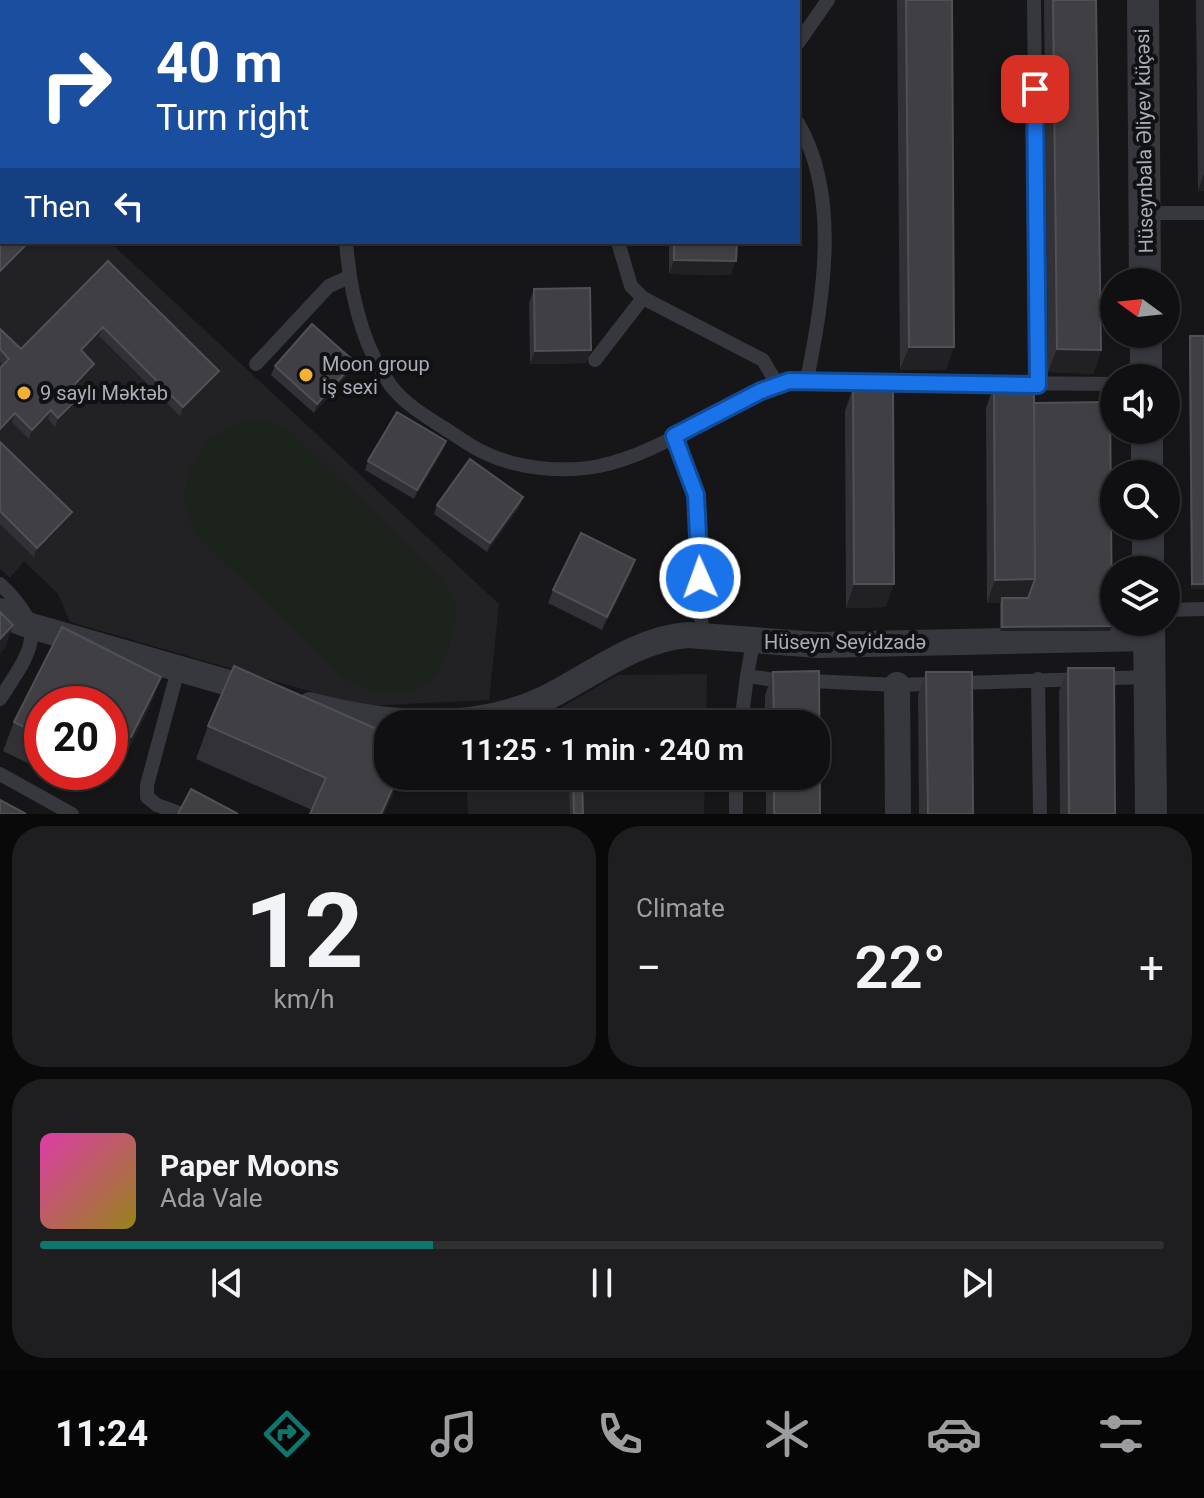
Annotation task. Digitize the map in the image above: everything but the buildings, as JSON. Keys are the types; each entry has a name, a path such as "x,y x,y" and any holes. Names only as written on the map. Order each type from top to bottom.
{"street":[{"name":"Hüseynbala Əliyev küçəsi","path":"1143,0 1145,268"},
{"name":"Hüseyn Seyidzadə","path":"0,611 31,626 178,670 343,714 382,721 457,720 519,709 669,636 702,635 753,642 818,645 1100,632"},
{"path":"1149,636 1151,814"},
{"path":"897,685 898,814"}],"lane":[{"path":"800,40 828,0"},
{"path":"1034,0 1038,385"},
{"path":"800,126 808,139 822,186 824,286 807,380"},
{"path":"1145,213 1204,213"},
{"path":"346,244 349,277 366,338 392,387 408,404 486,454 549,469 600,466 624,458 777,384 807,380 1100,384"},
{"path":"619,244 631,286 643,298 763,360 777,384"},
{"path":"256,364 329,286 349,277"},
{"path":"595,360 643,298"},
{"path":"674,436 696,495 702,635"},
{"path":"0,584 16,600 31,626 27,656 0,699"},
{"path":"1180,610 1204,609"},
{"path":"743,710 753,642"},
{"path":"178,670 147,785 147,797 157,805 182,814"},
{"path":"747,676 897,685 1150,677"},
{"path":"1038,679 1040,814"},
{"path":"0,774 72,814"},
{"path":"736,790 736,814"}],"shaded area":[{"path":"0,244 112,244 499,604 489,700 361,706 70,622 58,594 24,561 10,578 0,569"},
{"path":"256,419 286,427 445,580 455,605 455,618 447,654 438,671 426,683 396,693 378,692 342,677 194,533 184,501 189,470 207,442 236,424"},
{"path":"707,674 706,710 557,710 618,675"},
{"path":"467,790 705,790 704,814 468,814"}],"place":[{"name":"Moon group iş sexi","path":"306,375"},
{"name":"9 saylı Məktəb","path":"24,393"}],"route":[{"path":"700,578 696,495 674,436 761,391 789,381 1038,385 1035,89"}]}
